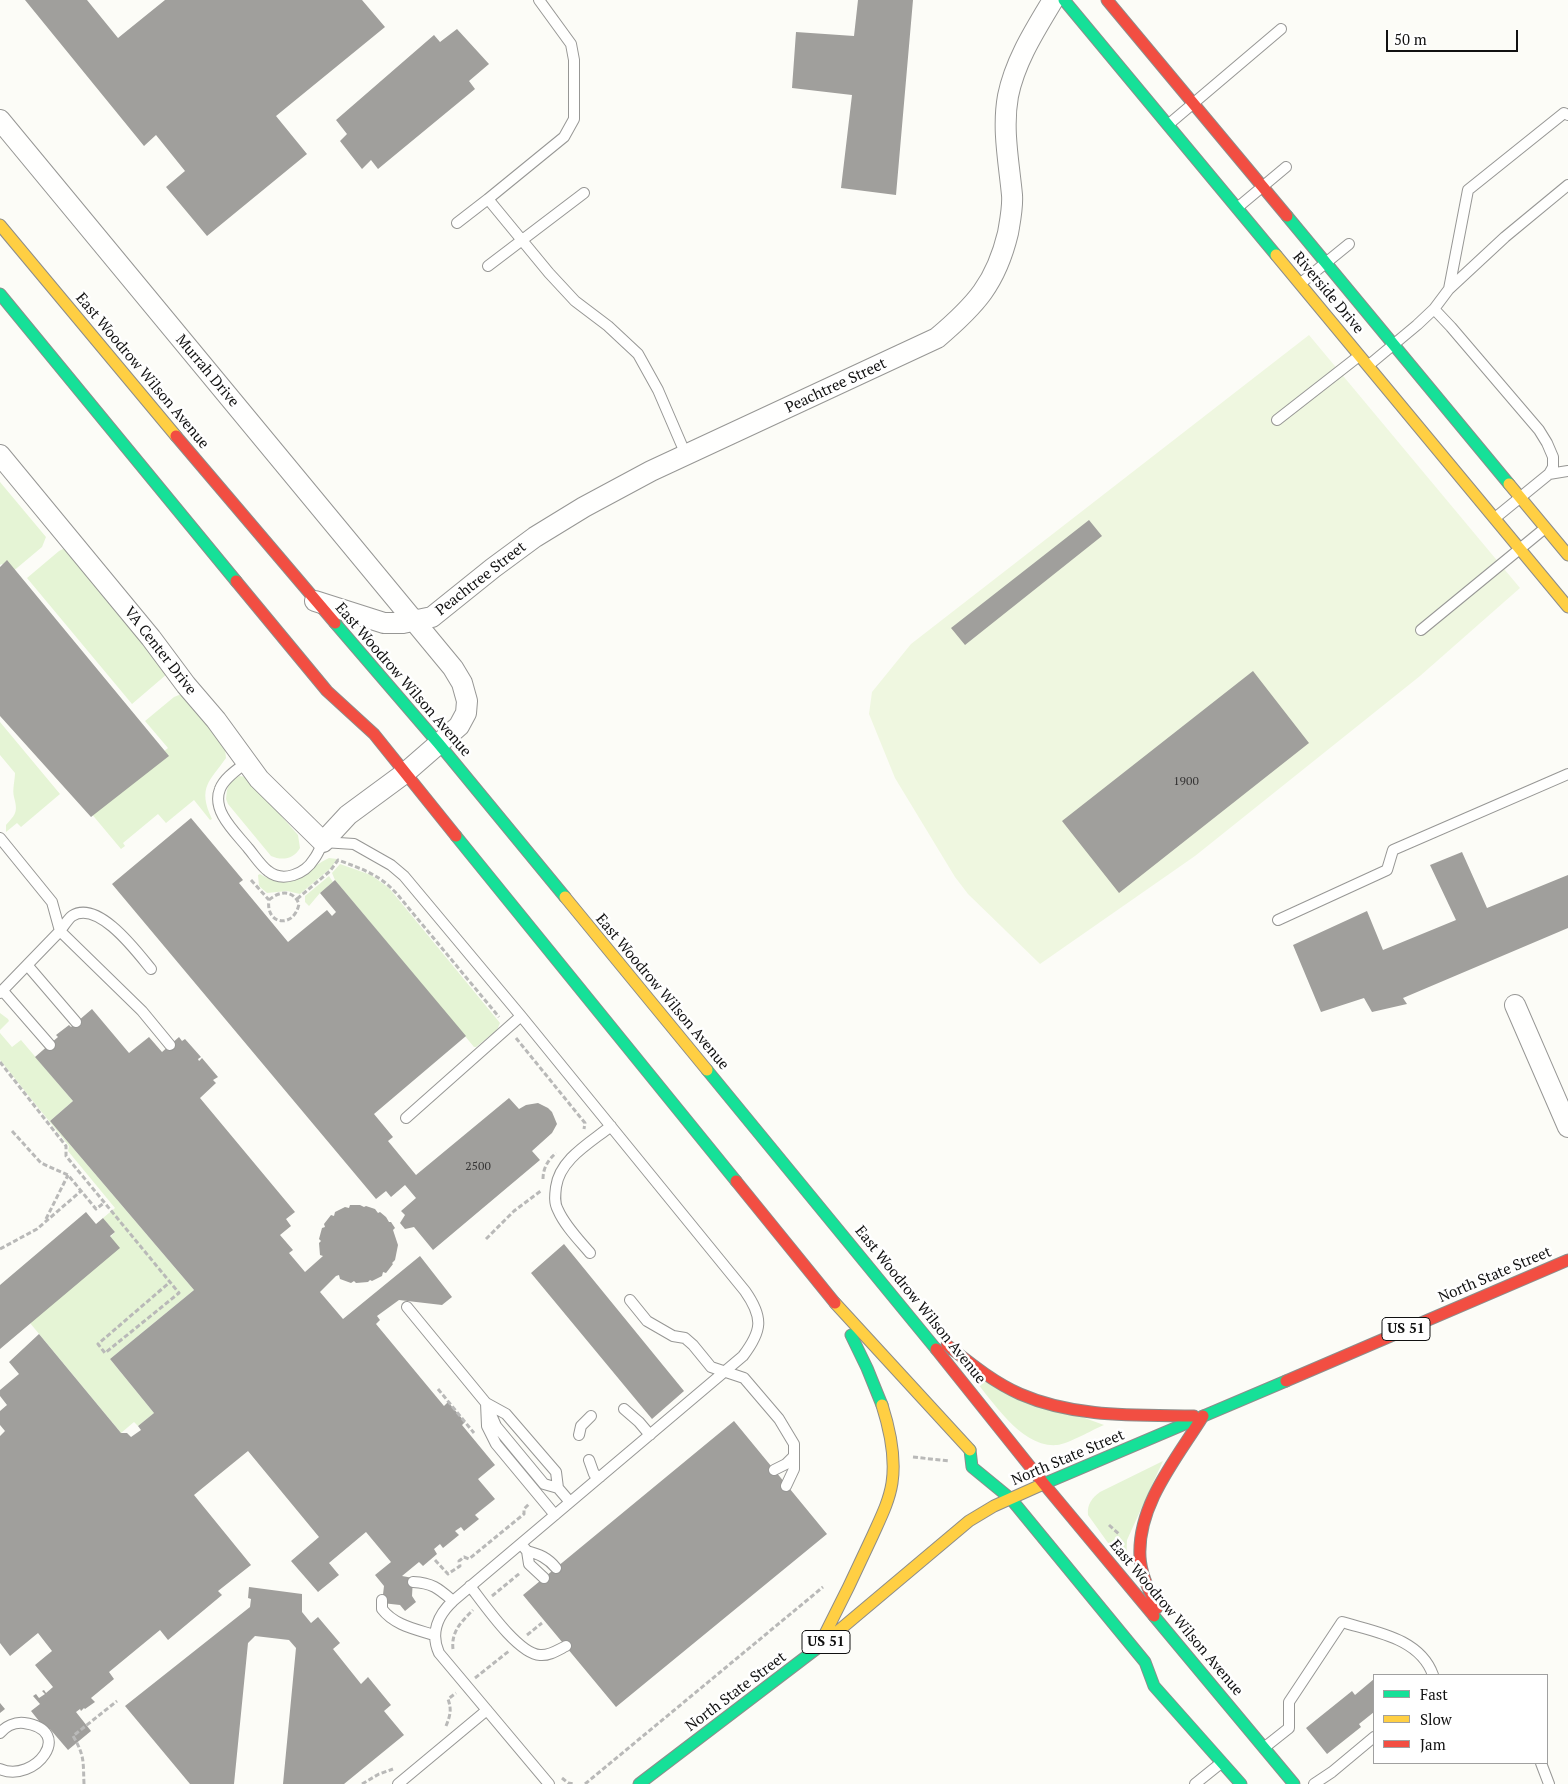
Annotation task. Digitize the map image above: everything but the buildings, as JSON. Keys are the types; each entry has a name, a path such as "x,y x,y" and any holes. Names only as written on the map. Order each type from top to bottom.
{"main road":[{"name":"Riverside Drive","path":"1064,0 1568,607"},
{"name":"Riverside Drive","path":"1107,0 1568,556"},
{"name":"East Woodrow Wilson Avenue","path":"0,225 315,601 358,648 439,744 911,1317 1044,1484 1294,1784"},
{"path":"0,294 327,691 374,734 834,1302 970,1450 972,1467 1011,1499 1145,1662 1154,1686 1241,1784"},
{"name":"North State Street","path":"639,1784 818,1648 969,1521 1044,1484 1568,1260"},
{"path":"818,1648 859,1568 886,1508 893,1477 891,1444 884,1410 870,1372 834,1302"},
{"path":"911,1317 984,1374 1021,1395 1054,1406 1102,1414 1203,1416"},
{"path":"1177,1643 1159,1613 1146,1585 1140,1557 1141,1540 1143,1524 1156,1492 1203,1416"}],"street":[{"name":"Peachtree Street","path":"315,601 384,624 432,617 535,537 576,512 651,471 937,338 960,319 978,300 993,277 1002,256 1010,224 1012,198 1005,130 1008,96 1016,69 1030,38 1053,0"},
{"name":"Murrah Drive","path":"0,120 414,621"},
{"name":"VA Center Drive","path":"0,454 151,638 186,685 216,720 259,779 323,842"},
{"path":"323,842 348,815 404,773 459,726 466,713 467,701 462,683 453,668 414,621"},
{"path":"1515,1005 1568,1127"}],"lane":[{"path":"457,223 564,137 574,119 574,60 571,44 539,0"},
{"path":"1168,125 1281,29"},
{"path":"1449,289 1468,190 1564,113 1568,115"},
{"path":"1237,208 1286,167"},
{"path":"1368,366 1434,309 1449,289 1505,237 1568,186"},
{"path":"488,266 584,192"},
{"path":"488,199 575,301 608,326 638,354 658,390 686,455"},
{"path":"1300,284 1349,244"},
{"path":"1434,309 1539,430 1553,457 1553,467 1549,474 1495,518"},
{"path":"1277,420 1360,356"},
{"path":"1549,474 1568,470"},
{"path":"1421,630 1545,528"},
{"path":"247,762 232,774 220,789 218,805 227,822 268,872 279,876 291,877 314,861 323,842 354,844 391,865 426,901 521,1016 751,1298 757,1312 759,1324 757,1334 743,1356 555,1515 524,1547 470,1586 446,1607 437,1622 434,1635 440,1653 549,1784"},
{"path":"1278,920 1388,870 1393,850 1568,774"},
{"path":"0,838 52,902 60,931 142,1012 170,1045"},
{"path":"50,1045 2,992 28,966 72,916 83,913 97,915 125,939 151,969"},
{"path":"28,966 76,1022"},
{"path":"406,1118 521,1016"},
{"path":"590,1253 556,1208 557,1179 569,1160 611,1126"},
{"path":"630,1300 647,1321 673,1336 685,1338 711,1367 744,1378 779,1419 794,1444 794,1469 786,1486"},
{"path":"407,1308 486,1403 496,1426 544,1484 558,1488 570,1502"},
{"path":"486,1403 506,1414 556,1472 558,1488"},
{"path":"486,1403 487,1426 496,1444 555,1515"},
{"path":"624,1409 650,1435"},
{"path":"580,1436 581,1426 591,1416"},
{"path":"774,1470 786,1464 794,1456"},
{"path":"589,1460 594,1474 600,1477"},
{"path":"524,1547 529,1564 544,1578"},
{"path":"524,1547 540,1555 556,1568"},
{"path":"413,1582 424,1582 434,1586 453,1601"},
{"path":"470,1586 517,1644 527,1652 540,1655 549,1654 566,1646"},
{"path":"382,1600 382,1609 387,1616 396,1622 434,1635"},
{"path":"1264,1748 1289,1728 1289,1702 1342,1622 1408,1644 1423,1656 1432,1674"},
{"path":"398,1784 487,1710"},
{"path":"0,1733 12,1724 30,1724 44,1735 49,1753 47,1762 42,1769 36,1775 27,1779 9,1776 0,1771"},
{"path":"1314,1784 1332,1772 1373,1738"},
{"path":"1195,1784 1222,1762"},
{"path":"1541,1764 1549,1784"}],"path":[{"path":"297,899 330,871 338,860 368,871 385,881 508,1027 585,1123 585,1128 579,1135"},
{"path":"251,880 269,900"},
{"path":"284,892 290,893 297,899 299,904 294,915 283,922 272,916 268,907 269,900 276,894 284,892"},
{"path":"0,1062 66,1146 66,1156 179,1292 106,1353 98,1344 170,1282"},
{"path":"12,1131 41,1163 68,1175 96,1209 104,1203"},
{"path":"486,1239 514,1212 542,1190 543,1173 548,1159 564,1147"},
{"path":"44,1222 68,1175"},
{"path":"0,1249 37,1229 81,1191"},
{"path":"438,1389 480,1440"},
{"path":"893,1470 908,1456 955,1462 972,1467"},
{"path":"435,1560 448,1574 460,1566 460,1561 464,1557 469,1559 524,1514 524,1509 529,1504 529,1498"},
{"path":"454,1650 452,1640 454,1632 483,1602 500,1590 529,1564"},
{"path":"585,1784 825,1585"},
{"path":"444,1730 451,1707 448,1699 542,1623"},
{"path":"470,1671 482,1685"},
{"path":"84,1784 84,1762 80,1747 73,1736 117,1701"},
{"path":"362,1784 379,1774 397,1768"},
{"path":"558,1775 574,1784"}],"green space":[{"path":"1309,335 1520,588 1420,676 1195,856 1040,964 968,894 955,877 895,778 869,714 872,692 911,644"},
{"path":"0,482 46,537 42,547 11,573 2,564 0,565"},
{"path":"65,548 69,548 167,674 132,704 27,578"},
{"path":"184,693 192,696 225,749 226,758 207,785 206,799 212,819 210,820 194,800 166,823 158,814 123,843 125,846 121,849 90,812 168,748 145,721 174,697"},
{"path":"0,722 60,794 21,827 17,823 6,832 6,825 16,810 13,791 15,773 0,755"},
{"path":"239,776 247,777 298,835 300,848 294,855 283,859 271,856 228,804 226,799 230,782"},
{"path":"329,858 337,859 331,868 300,894 287,891 267,893 259,886 258,875 260,874 271,880 289,881"},
{"path":"340,864 371,875 389,888 500,1023 497,1030 474,1047 335,880 332,873"},
{"path":"329,876 333,882 309,906 305,902 305,896"},
{"path":"0,1013 9,1021 0,1030"},
{"path":"0,1033 12,1047 21,1040 73,1101 50,1121 194,1290 110,1359 154,1413 138,1426 134,1422 121,1433 30,1323 115,1232 103,1218 115,1208 68,1151 69,1146 0,1060"},
{"path":"972,1377 1104,1425 1062,1444 1044,1444 1031,1439 1009,1421"},
{"path":"1163,1461 1127,1540 1126,1568 1088,1515 1089,1504 1100,1492"}],"traffic: fast":[{"path":"1064,0 1276,255"},
{"path":"1287,216 1509,484"},
{"path":"0,294 236,581"},
{"path":"335,623 439,744 565,897"},
{"path":"456,836 736,1181"},
{"path":"707,1070 936,1349"},
{"path":"851,1335 882,1405"},
{"path":"1041,1485 1286,1381"},
{"path":"970,1450 972,1467 1011,1499 1145,1662 1154,1686 1241,1784"},
{"path":"1154,1616 1294,1784"},
{"path":"639,1784 824,1643"}],"traffic: slow":[{"path":"0,225 176,436"},
{"path":"1276,255 1568,607"},
{"path":"1509,484 1568,555"},
{"path":"565,897 707,1070"},
{"path":"835,1303 970,1450"},
{"path":"824,1636 872,1537 891,1490 893,1453 882,1405"},
{"path":"824,1643 969,1521 994,1506 1041,1485"}],"traffic: jam":[{"path":"1107,0 1287,216"},
{"path":"176,436 335,623"},
{"path":"236,581 327,691 374,734 456,836"},
{"path":"736,1181 835,1303"},
{"path":"1286,1381 1568,1260"},
{"path":"947,1345 1000,1384 1041,1402 1106,1414 1194,1416"},
{"path":"936,1349 1044,1484 1154,1616"},
{"path":"1157,1608 1146,1583 1140,1557 1145,1519 1152,1501 1171,1465 1203,1416"}]}
